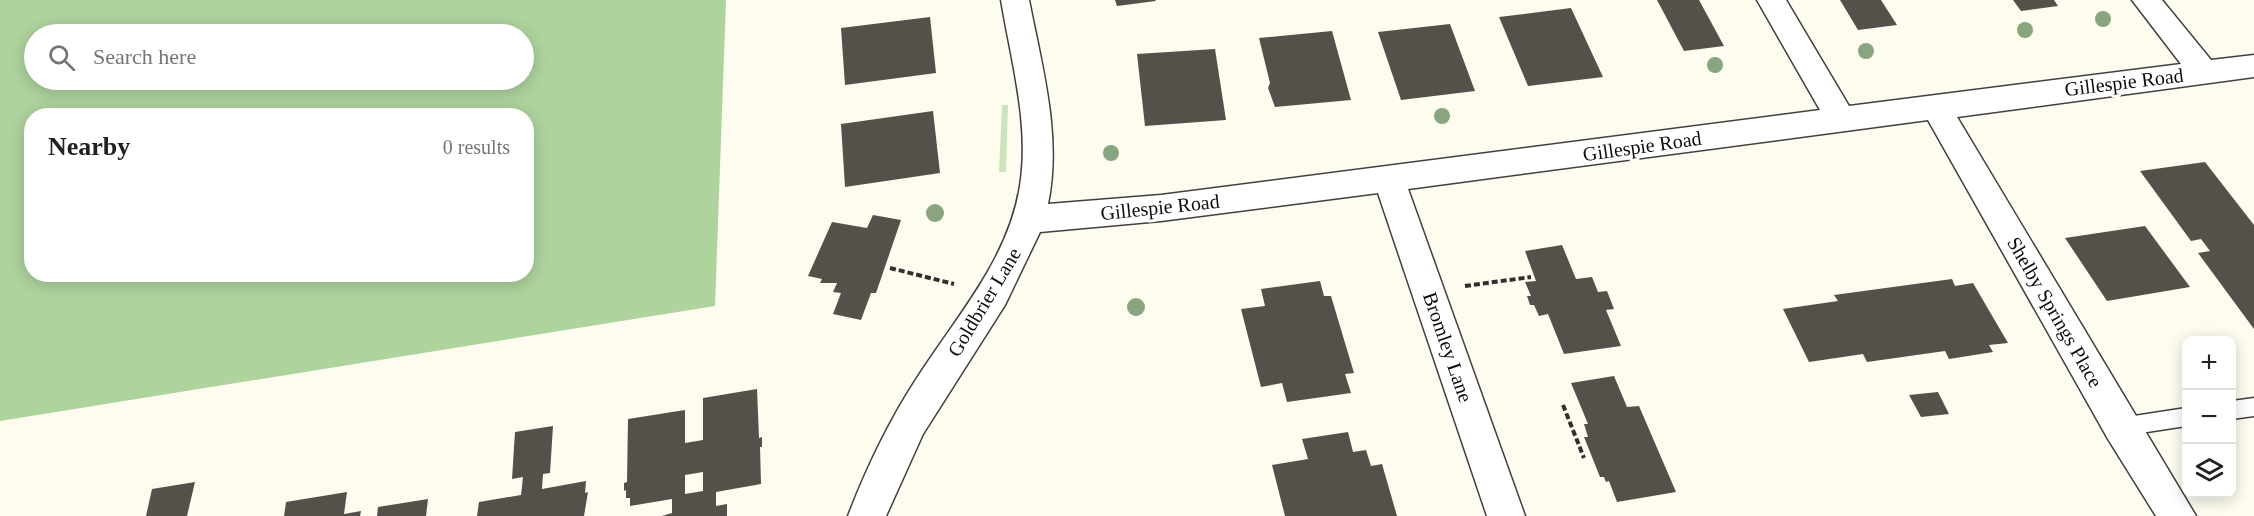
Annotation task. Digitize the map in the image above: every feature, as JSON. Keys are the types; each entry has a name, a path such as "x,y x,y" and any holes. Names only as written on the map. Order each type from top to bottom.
{"street":[{"name":"Goldbrier Lane","path":"867,516 901,441 927,394 1000,283 1019,247 1029,219 1036,183 1035,126 1015,0"},
{"path":"1771,0 1841,119"},
{"path":"2146,0 2204,72"},
{"name":"Gillespie Road","path":"1029,219 1161,208 2254,66"},
{"name":"Shelby Springs Place","path":"1935,106 2121,427 2176,516"},
{"name":"Bromley Lane","path":"1389,178 1506,516"}],"lane":[{"path":"2236,409 2254,407"},
{"path":"2121,427 2182,418"}],"path":[{"path":"890,268 954,284"},
{"path":"1465,286 1531,277"},
{"path":"1563,405 1584,458"}],"green space":[{"path":"0,0 726,0 715,306 0,421"},
{"path":"1002,105 1008,105 1006,172 999,172"}],"building":[{"path":"1115,0 1155,0 1156,1 1117,6"},
{"path":"1657,0 1699,0 1724,46 1684,51"},
{"path":"1840,0 1881,0 1897,25 1858,30"},
{"path":"2013,0 2054,0 2058,6 2021,11"},
{"path":"1571,8 1603,77 1528,86 1499,17"},
{"path":"930,17 936,73 845,85 841,28"},
{"path":"1450,24 1475,91 1401,100 1378,32"},
{"path":"1332,31 1351,100 1275,107 1268,88 1270,83 1259,38"},
{"path":"1215,49 1226,120 1145,126 1137,54"},
{"path":"933,111 940,173 845,187 841,124"},
{"path":"2205,162 2254,225 2254,329 2198,253 2210,251 2201,239 2191,241 2140,171"},
{"path":"873,215 901,220 876,293 871,293 861,320 833,314 841,293 833,292 837,283 820,283 822,279 808,276 832,222 867,228"},
{"path":"2145,226 2190,287 2107,301 2065,238"},
{"path":"1562,245 1576,279 1592,277 1598,292 1607,291 1614,309 1606,310 1621,346 1564,354 1548,314 1539,316 1534,305 1530,305 1527,296 1531,296 1525,282 1536,281 1525,251"},
{"path":"1952,279 1955,286 1973,283 2008,343 1989,345 1993,352 1949,359 1945,351 1867,362 1863,354 1809,362 1783,309 1838,301 1834,295"},
{"path":"1320,281 1324,296 1331,296 1354,373 1345,374 1351,393 1287,402 1282,383 1261,387 1241,309 1265,306 1261,289"},
{"path":"1614,376 1627,407 1639,406 1676,492 1617,502 1609,481 1606,482 1604,477 1600,477 1584,437 1588,437 1584,424 1588,424 1571,383"},
{"path":"757,389 759,438 762,437 761,484 716,492 716,506 727,504 727,516 662,516 672,513 672,499 630,506 630,498 626,498 626,490 624,491 624,483 627,482 628,419 685,410 685,443 703,440 703,398","holes":["703,472 703,491 685,494 685,475"]},
{"path":"1938,392 1949,414 1921,417 1909,395"},
{"path":"553,426 550,473 543,474 542,489 586,481 585,493 588,492 584,516 477,516 479,502 521,495 523,477 512,479 515,432"},
{"path":"1348,432 1353,452 1366,450 1371,466 1382,464 1397,516 1285,516 1272,465 1308,459 1302,439"},
{"path":"195,482 187,516 146,516 152,489"},
{"path":"347,492 344,514 361,511 360,516 284,516 286,502"},
{"path":"428,499 426,516 377,516 378,507"}]}
